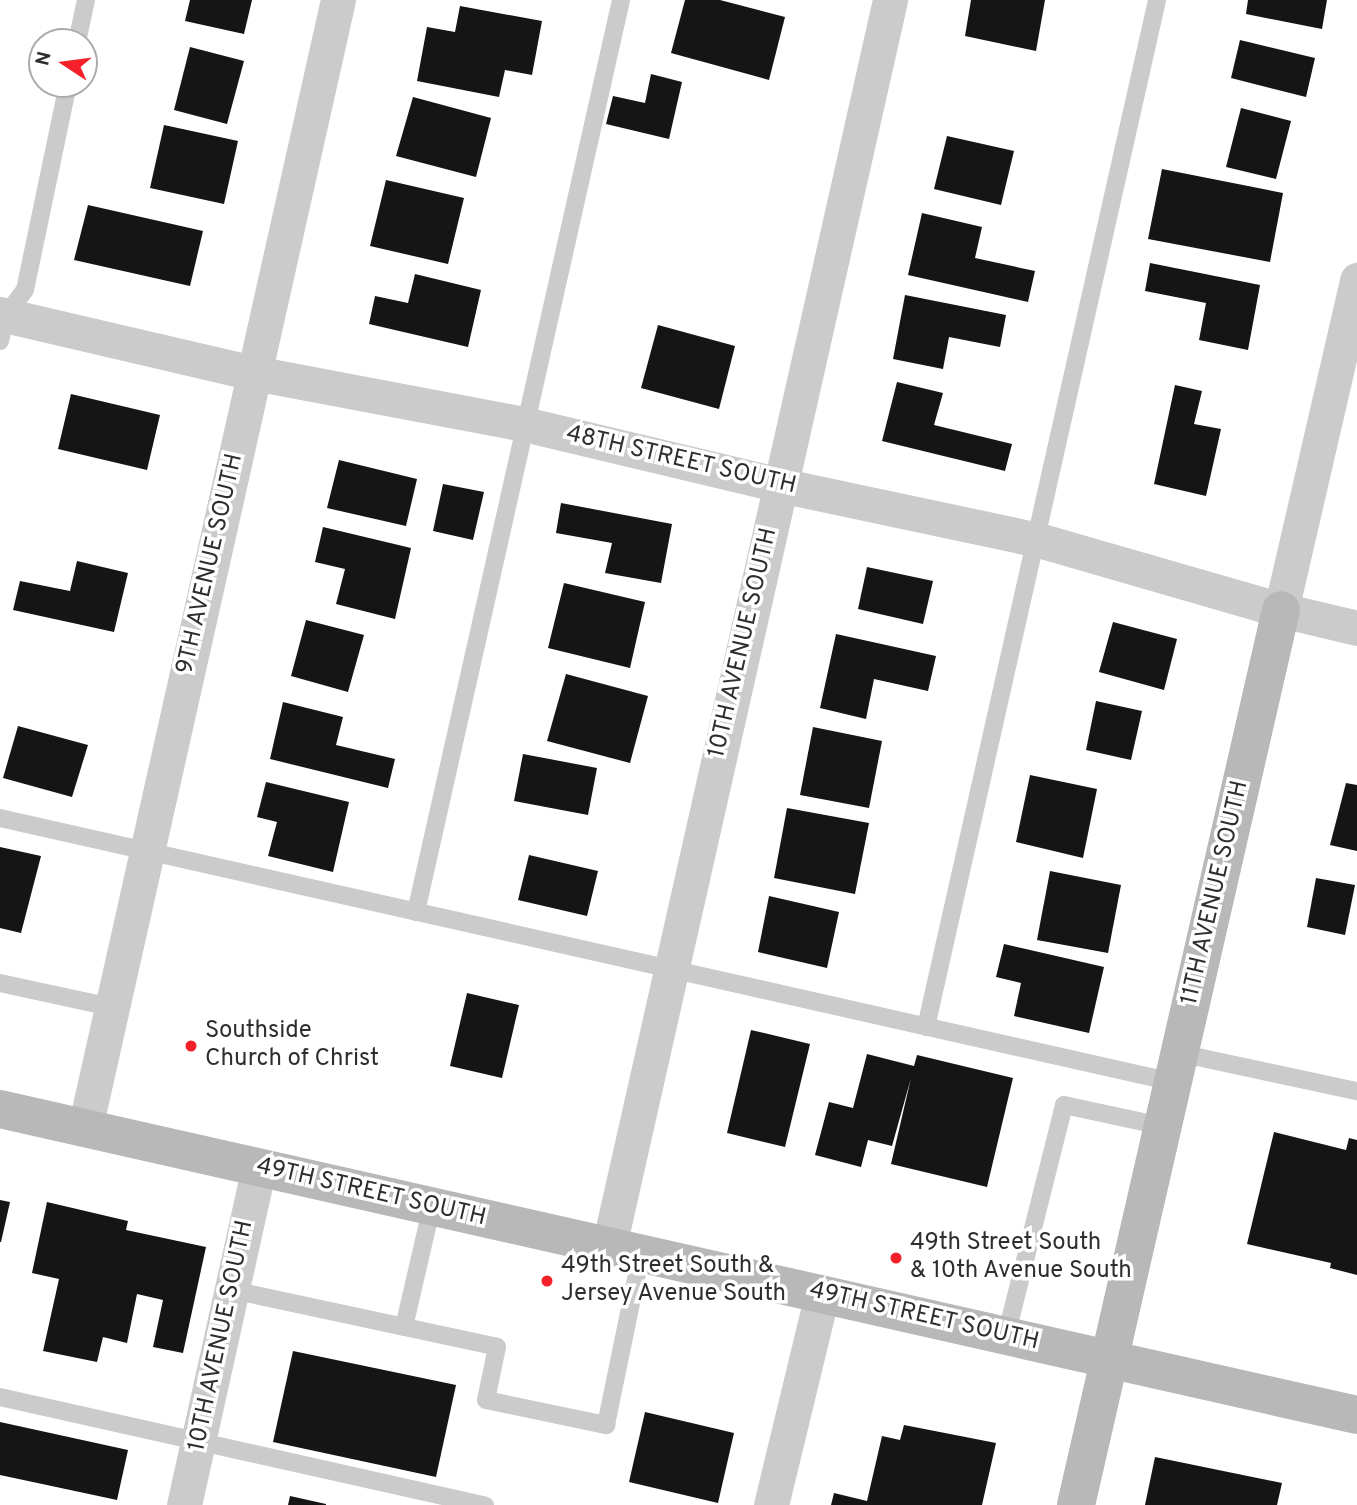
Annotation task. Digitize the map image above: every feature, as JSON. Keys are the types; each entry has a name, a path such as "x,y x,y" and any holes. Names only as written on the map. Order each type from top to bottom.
{"main road":[{"name":"11TH AVENUE SOUTH","path":"1076,1505 1281,610"},
{"name":"49TH STREET SOUTH","path":"0,1109 1357,1415"}],"street":[{"name":"9TH AVENUE SOUTH","path":"85,1128 338,0"},
{"name":"10TH AVENUE SOUTH","path":"625,1250 671,969 891,0"},
{"name":"11TH AVENUE SOUTH","path":"1281,610 1357,280"},
{"name":"48TH STREET SOUTH","path":"2,323 524,424 780,485 1035,539 1281,610 1357,628"},
{"name":"10TH AVENUE SOUTH","path":"184,1505 259,1168"},
{"path":"771,1505 822,1294"}],"lane":[{"path":"80,28 86,0"},
{"path":"416,912 621,0"},
{"path":"926,1027 1157,0"},
{"path":"2,323 25,290 65,98"},
{"path":"0,818 926,1027 1176,1068 1357,1091"},
{"path":"0,983 111,1007"},
{"path":"1006,1336 1064,1105 1163,1126"},
{"path":"404,1327 432,1206"},
{"path":"232,1290 497,1348 486,1399 606,1425 625,1250"},
{"path":"0,1397 485,1505"}],"building":[{"path":"190,0 252,0 244,34 185,21"},
{"path":"685,0 720,0 785,17 769,80 671,53"},
{"path":"971,0 1045,0 1036,51 965,36"},
{"path":"1248,0 1327,0 1322,29 1246,14"},
{"path":"460,6 542,21 532,75 505,70 499,97 417,81 427,27 455,32"},
{"path":"1240,40 1315,58 1306,97 1231,78"},
{"path":"190,47 244,61 227,124 174,110"},
{"path":"651,74 682,82 669,139 606,124 613,96 645,103"},
{"path":"413,97 491,118 476,177 396,156"},
{"path":"1241,108 1291,121 1276,179 1226,167"},
{"path":"164,125 238,141 224,204 150,188"},
{"path":"947,136 1014,151 1001,205 934,189"},
{"path":"1162,169 1283,193 1270,262 1148,239"},
{"path":"386,180 464,198 448,264 370,246"},
{"path":"88,205 203,231 190,286 74,260"},
{"path":"922,213 982,227 975,258 1035,271 1028,302 908,275"},
{"path":"1150,263 1260,285 1248,350 1199,340 1206,303 1145,291"},
{"path":"415,274 481,290 468,347 369,324 375,296 408,303"},
{"path":"905,295 1006,315 1000,347 949,337 943,369 893,359"},
{"path":"658,325 735,346 719,409 641,388"},
{"path":"897,382 943,393 934,425 1012,444 1005,471 882,441"},
{"path":"1175,385 1202,391 1194,424 1221,429 1206,496 1154,484"},
{"path":"71,394 160,415 147,470 58,449"},
{"path":"339,460 417,479 406,526 327,508"},
{"path":"443,484 484,492 473,540 433,531"},
{"path":"561,503 672,524 661,583 605,573 612,543 556,533"},
{"path":"323,527 411,548 395,619 336,604 345,569 315,562"},
{"path":"77,561 128,573 114,632 13,610 20,581 70,591"},
{"path":"867,567 933,581 923,624 858,609"},
{"path":"564,583 645,602 630,668 548,648"},
{"path":"306,620 364,635 348,692 291,676"},
{"path":"1113,622 1177,639 1164,690 1099,672"},
{"path":"836,634 936,656 928,691 874,679 866,719 820,708"},
{"path":"566,674 648,696 630,763 547,741"},
{"path":"1096,701 1142,711 1131,760 1086,750"},
{"path":"283,702 343,717 336,745 395,759 388,788 270,759"},
{"path":"18,726 88,745 72,797 3,778"},
{"path":"813,727 882,741 869,808 800,795"},
{"path":"523,754 597,768 588,815 514,801"},
{"path":"1030,775 1097,789 1083,858 1016,842"},
{"path":"266,782 349,802 333,872 268,856 277,822 257,817"},
{"path":"1346,783 1357,785 1357,851 1330,845"},
{"path":"787,808 869,823 855,894 774,878"},
{"path":"0,847 41,856 21,933 0,928"},
{"path":"529,855 598,871 587,916 518,900"},
{"path":"1050,871 1121,885 1108,953 1037,940"},
{"path":"1316,878 1355,885 1345,935 1307,927"},
{"path":"769,896 839,912 827,968 758,952"},
{"path":"1004,944 1104,967 1089,1033 1014,1016 1021,983 996,977"},
{"path":"467,993 519,1005 502,1078 450,1066"},
{"path":"751,1030 810,1044 785,1147 727,1133"},
{"path":"867,1054 914,1066 917,1055 1013,1078 987,1187 891,1164 911,1078 892,1146 868,1140 861,1167 815,1155 829,1102 853,1108"},
{"path":"1274,1132 1346,1150 1349,1138 1357,1140 1357,1275 1330,1268 1331,1263 1247,1244"},
{"path":"0,1200 10,1202 1,1242 0,1242"},
{"path":"47,1202 128,1221 126,1230 206,1247 183,1353 153,1347 163,1300 137,1294 127,1343 103,1337 97,1362 43,1351 59,1279 32,1273"},
{"path":"293,1351 456,1385 436,1477 273,1442"},
{"path":"645,1412 734,1433 718,1503 629,1482"},
{"path":"0,1422 128,1450 117,1500 0,1475"},
{"path":"904,1425 996,1443 982,1505 831,1505 834,1493 867,1501 882,1436 900,1440"},
{"path":"1155,1457 1282,1483 1277,1505 1145,1505"},
{"path":"290,1496 326,1504 326,1505 288,1505"}],"place":[{"name":"Southside Church of Christ","path":"191,1046"},
{"name":"49th Street South & 10th Avenue South","path":"896,1258"},
{"name":"49th Street South & Jersey Avenue South","path":"547,1281"}]}
